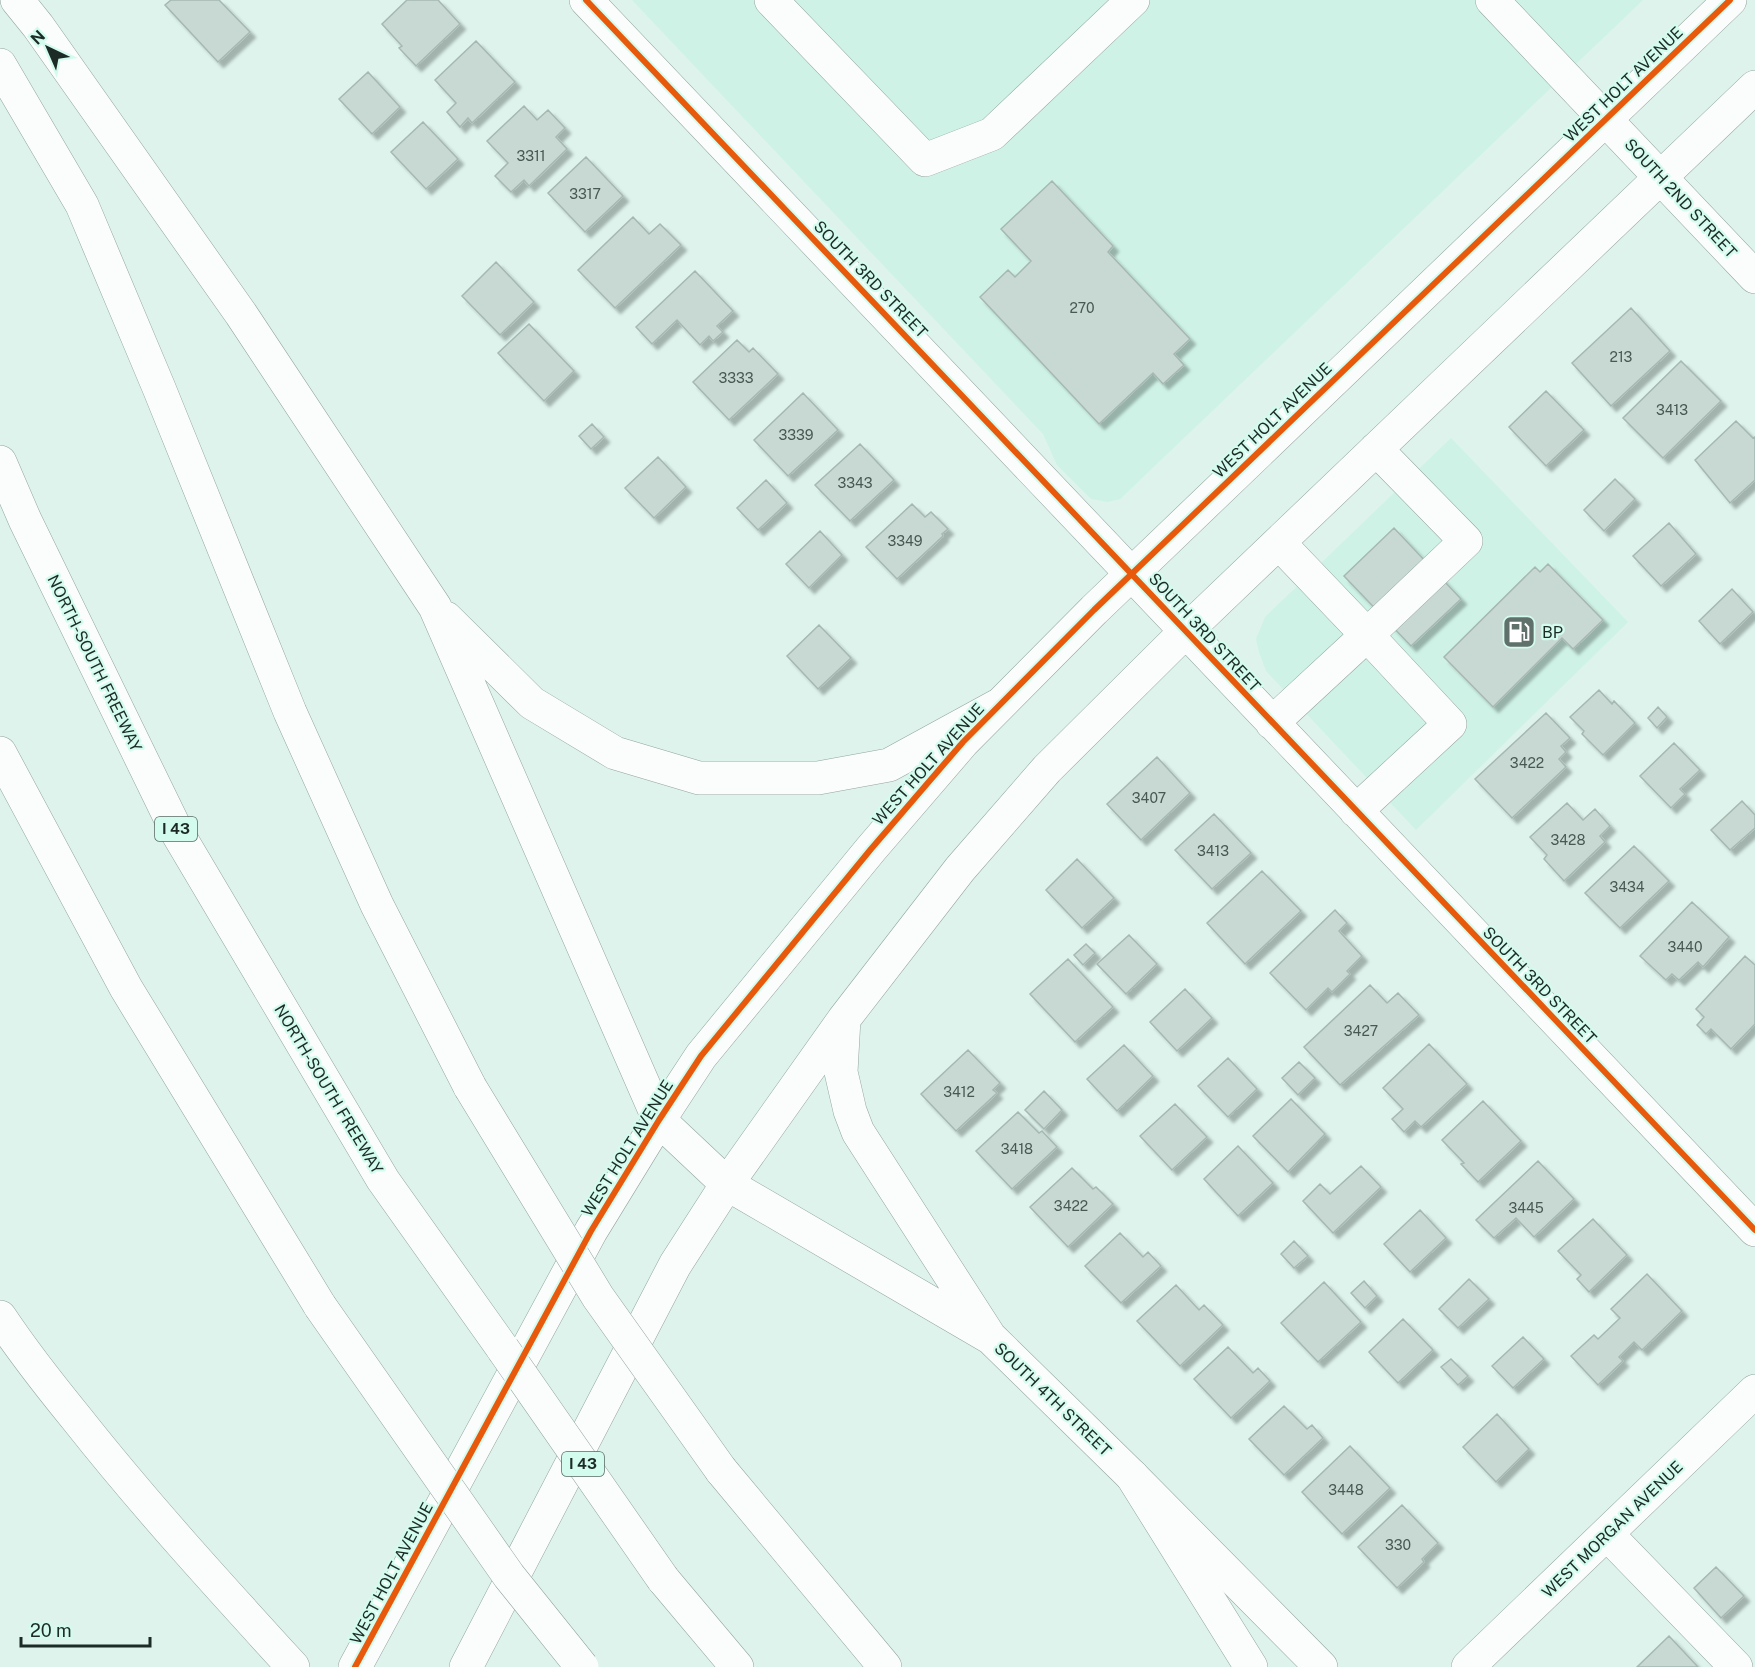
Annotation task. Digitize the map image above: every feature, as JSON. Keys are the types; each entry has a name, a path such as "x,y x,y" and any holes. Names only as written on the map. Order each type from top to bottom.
{"main road":[{"path":"17,0 38,26 242,314 435,607 659,1120"},
{"name":"SOUTH 3RD STREET","path":"586,0 1755,1230"},
{"path":"771,0 925,160 992,134 1132,0"},
{"name":"SOUTH 2ND STREET","path":"1492,0 1755,277"},
{"name":"WEST HOLT AVENUE","path":"355,1667 591,1231 659,1120 701,1056 878,840 963,742 998,706 1132,574 1730,0"},
{"path":"0,65 82,206 159,388 290,712 377,905 470,1087 598,1297 721,1470 885,1667"},
{"path":"466,1667 675,1265 727,1184 844,1019 960,869 1040,778 1186,631 1755,87"},
{"path":"1272,723 1466,541 1376,449"},
{"name":"NORTH-SOUTH FREEWAY","path":"0,462 25,520 178,834 383,1180 663,1579 737,1667"},
{"path":"1279,543 1450,724 1356,811"},
{"path":"435,607 532,703 615,753 699,778 818,778 888,765 998,706"},
{"path":"0,753 126,988 320,1306 509,1576 582,1667"},
{"path":"844,1019 841,1071 850,1111 858,1132 991,1338"},
{"name":"SOUTH 4TH STREET","path":"659,1120 727,1184 991,1338 1132,1476 1321,1667"},
{"path":"0,1317 22,1350 104,1453 208,1575 293,1667"},
{"name":"WEST MORGAN AVENUE","path":"1468,1667 1755,1391"},
{"path":"1132,1476 1251,1667"},
{"path":"1608,1534 1736,1667"}],"shaded area":[{"path":"632,0 1643,0 1120,499 1108,502 1091,499 1057,465 1043,434"},
{"path":"1451,438 1628,622 1416,830 1266,671 1256,639 1265,617"}],"building":[{"path":"171,0 219,0 250,32 218,62 165,5"},
{"path":"407,0 438,0 460,24 416,66 399,48 402,46 382,24"},
{"path":"476,41 515,82 472,123 468,118 460,127 447,112 456,103 435,80"},
{"path":"368,72 400,107 372,134 339,99"},
{"path":"524,106 537,120 548,110 565,128 556,137 567,149 529,186 524,180 511,192 495,176 508,163 487,141"},
{"path":"423,122 458,159 426,189 391,152"},
{"path":"586,157 623,196 585,232 548,193"},
{"path":"1052,181 1113,246 1108,252 1190,339 1174,354 1184,365 1163,384 1153,373 1099,424 980,297 1008,270 1015,277 1031,261 1001,229"},
{"path":"633,217 649,234 660,224 681,245 615,308 578,270"},
{"path":"496,262 534,302 500,335 462,296"},
{"path":"695,271 733,311 717,326 723,332 713,341 709,336 700,345 677,320 652,344 636,327"},
{"path":"1631,308 1670,351 1611,406 1572,363"},
{"path":"529,324 574,371 544,401 498,353"},
{"path":"737,340 749,352 753,348 778,374 729,420 693,382"},
{"path":"1681,361 1721,401 1663,458 1623,418"},
{"path":"1546,391 1584,430 1546,466 1509,427"},
{"path":"803,393 838,430 788,476 754,440"},
{"path":"1736,421 1753,438 1755,437 1755,480 1730,503 1695,460"},
{"path":"592,424 604,437 591,449 579,436"},
{"path":"860,444 894,480 850,521 815,485"},
{"path":"658,457 686,487 654,518 625,488"},
{"path":"1615,479 1635,499 1604,531 1584,510"},
{"path":"766,480 787,503 758,530 737,508"},
{"path":"912,504 925,517 931,512 948,529 897,579 866,547"},
{"path":"1669,523 1696,554 1661,586 1633,556"},
{"path":"1394,528 1461,599 1411,646 1344,576"},
{"path":"820,531 842,555 809,588 786,564"},
{"path":"1548,564 1603,620 1573,649 1562,638 1493,707 1444,657 1535,567 1540,572"},
{"path":"1732,589 1753,612 1720,644 1699,621"},
{"path":"819,625 851,658 818,689 787,656"},
{"path":"1599,690 1612,704 1614,701 1635,723 1603,755 1582,734 1584,731 1570,717"},
{"path":"1658,707 1667,717 1657,728 1648,718"},
{"path":"1546,713 1570,738 1561,746 1566,752 1559,759 1566,767 1512,818 1475,779"},
{"path":"1674,743 1700,770 1680,789 1685,794 1671,808 1640,776"},
{"path":"1157,757 1190,793 1141,840 1107,804"},
{"path":"1742,801 1755,815 1755,828 1730,850 1711,830"},
{"path":"1567,803 1583,820 1595,809 1610,826 1600,836 1605,842 1564,881 1544,859 1547,855 1530,837"},
{"path":"1214,814 1251,853 1212,889 1175,850"},
{"path":"1634,846 1669,881 1620,928 1585,893"},
{"path":"1077,859 1114,898 1082,928 1046,890"},
{"path":"1262,871 1301,911 1245,964 1207,923"},
{"path":"1692,902 1729,937 1703,967 1698,962 1679,980 1672,974 1666,980 1640,956"},
{"path":"1335,910 1347,923 1339,931 1362,956 1347,971 1350,974 1332,992 1328,988 1306,1010 1270,973"},
{"path":"1129,935 1157,964 1126,994 1097,964"},
{"path":"1086,944 1095,953 1083,965 1074,955"},
{"path":"1745,956 1755,965 1755,1024 1731,1049 1711,1029 1706,1034 1697,1025 1704,1017 1696,1009"},
{"path":"1068,959 1113,1007 1075,1042 1030,994"},
{"path":"1370,985 1387,1003 1398,993 1419,1015 1340,1085 1304,1047"},
{"path":"1185,989 1212,1018 1177,1051 1150,1022"},
{"path":"1429,1044 1467,1084 1421,1127 1415,1121 1404,1132 1392,1119 1403,1109 1383,1088"},
{"path":"1124,1045 1153,1076 1117,1111 1087,1079"},
{"path":"968,1050 1000,1083 993,1090 997,1093 956,1131 921,1094"},
{"path":"1228,1058 1257,1089 1228,1117 1198,1086"},
{"path":"1299,1062 1315,1078 1298,1095 1282,1078"},
{"path":"1044,1091 1062,1110 1044,1129 1025,1110"},
{"path":"1291,1099 1325,1134 1288,1172 1253,1136"},
{"path":"1483,1101 1521,1141 1478,1182 1442,1140"},
{"path":"1175,1104 1207,1137 1172,1170 1140,1136"},
{"path":"1018,1112 1039,1133 1042,1131 1057,1147 1012,1189 976,1151"},
{"path":"1238,1146 1273,1183 1238,1216 1204,1179"},
{"path":"1538,1161 1574,1199 1534,1237 1516,1218 1494,1238 1476,1220"},
{"path":"1361,1166 1381,1187 1333,1233 1303,1201 1320,1184 1330,1194"},
{"path":"1072,1168 1093,1189 1096,1187 1113,1204 1068,1247 1030,1207"},
{"path":"1420,1210 1446,1238 1410,1272 1384,1244"},
{"path":"1593,1219 1627,1255 1589,1292 1577,1279 1581,1275 1558,1251"},
{"path":"1120,1233 1143,1257 1148,1252 1161,1266 1121,1303 1085,1266"},
{"path":"1294,1241 1308,1256 1294,1268 1281,1254"},
{"path":"1647,1274 1682,1311 1642,1350 1634,1342 1619,1357 1623,1361 1598,1385 1571,1356 1594,1335 1598,1339 1620,1318 1611,1309"},
{"path":"1469,1279 1489,1299 1458,1328 1439,1309"},
{"path":"1364,1281 1377,1296 1365,1308 1351,1293"},
{"path":"1324,1282 1361,1322 1318,1362 1281,1323"},
{"path":"1176,1285 1199,1310 1204,1305 1223,1325 1180,1366 1137,1321"},
{"path":"1403,1319 1433,1350 1398,1383 1369,1352"},
{"path":"1523,1337 1544,1359 1513,1388 1492,1366"},
{"path":"1228,1347 1253,1373 1258,1368 1270,1381 1231,1418 1194,1379"},
{"path":"1451,1359 1468,1376 1458,1385 1441,1367"},
{"path":"1284,1406 1307,1429 1312,1425 1323,1438 1284,1475 1249,1439"},
{"path":"1497,1414 1529,1449 1496,1482 1463,1447"},
{"path":"1350,1446 1390,1488 1342,1534 1302,1492"},
{"path":"1402,1505 1438,1543 1422,1559 1424,1562 1397,1588 1358,1547"},
{"path":"1716,1567 1744,1596 1721,1618 1694,1588"},
{"path":"1669,1636 1698,1667 1637,1667"}],"cycle path":[{"path":"586,0 1755,1230"},
{"path":"355,1667 591,1231 659,1120 701,1056 871,849 963,742 1094,610 1730,0"}],"place":[{"name":"BP","path":"1519,632"}]}
